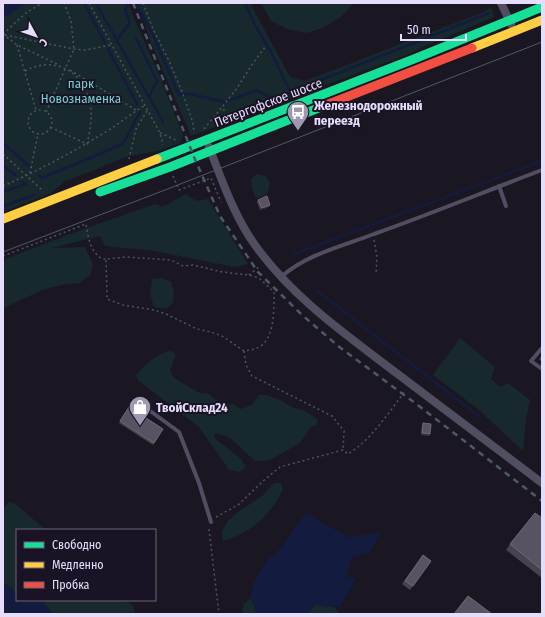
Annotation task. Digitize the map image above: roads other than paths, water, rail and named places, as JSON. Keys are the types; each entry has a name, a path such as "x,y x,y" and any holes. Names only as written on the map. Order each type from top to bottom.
{"main road":[{"name":"Петергофское шоссе","path":"3,219 194,146 542,7"},
{"name":"Петергофское шоссе","path":"90,196 210,151 542,20"}],"street":[{"path":"501,3 514,31"},
{"path":"206,141 232,204 244,228 266,260 280,277 319,314 542,483"}],"lane":[{"path":"280,277 289,270 331,249 374,235 542,170"},
{"path":"499,186 506,206"},
{"path":"542,348 532,361 542,369"},
{"path":"142,405 179,432 199,483 211,522"}],"water":[{"path":"3,3 25,3 12,13 3,17"},
{"path":"306,513 348,537 381,532 369,553 351,558 347,576 356,579 340,607 323,606 317,603 307,614 257,614 251,598 253,584 267,559 275,555"},
{"path":"3,583 9,586 16,594 16,601 42,601 53,614 3,614"}],"waterway":[{"path":"84,3 105,43"},
{"path":"96,3 163,122"},
{"path":"116,41 130,23 125,10 128,3"},
{"path":"136,3 153,35 179,95 190,94 225,102 257,90 273,99 489,13"},
{"path":"245,3 291,93"},
{"path":"136,38 157,81 149,97"},
{"path":"108,49 137,104"},
{"path":"39,175 42,178 123,144 140,112"},
{"path":"3,143 29,166"},
{"path":"294,254 542,161"},
{"path":"3,165 15,175"},
{"path":"3,192 26,184 23,182"},
{"path":"3,206 34,195"},
{"path":"316,290 480,417"}],"tram line":[{"path":"3,252 542,42"}],"railway":[{"path":"133,3 194,157 220,216 258,272 301,314 338,346 419,406 542,501"}],"place":[{"name":"Железнодорожный переезд","path":"298,132"},
{"name":"ТвойСклад24","path":"140,426"}],"park label":[{"name":"парк Новознаменка","path":"81,90"}]}
